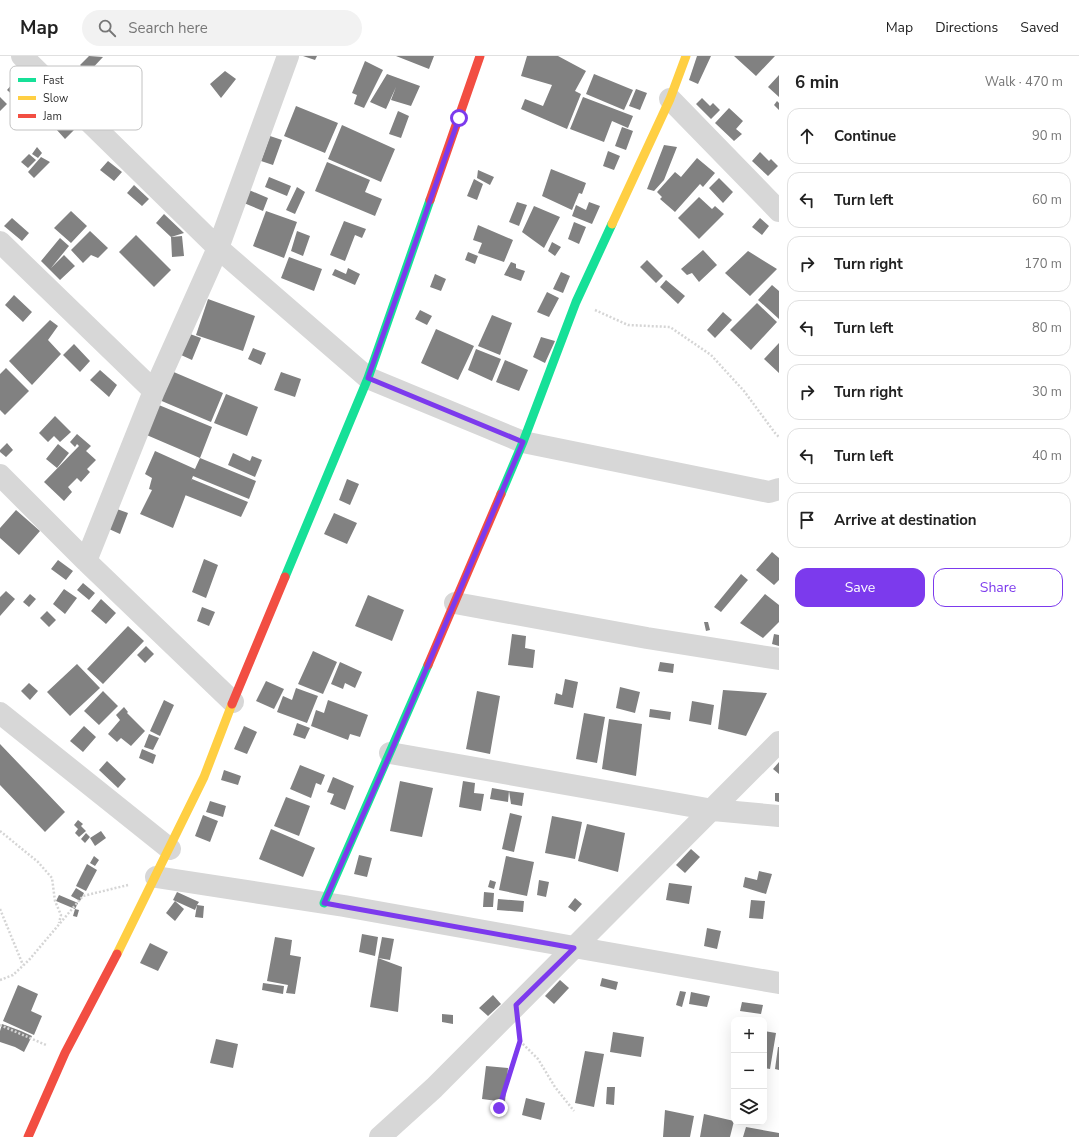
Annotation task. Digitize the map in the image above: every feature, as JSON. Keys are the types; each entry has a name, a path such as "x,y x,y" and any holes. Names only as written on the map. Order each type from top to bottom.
{"street":[{"path":"22,56 32,66"},
{"path":"86,561 154,391 218,248 288,56"},
{"path":"28,1137 65,1053 121,947 204,777 233,702 368,378 480,56"},
{"path":"324,903 390,754 523,442 576,302 670,99 686,56"},
{"path":"670,99 779,211"},
{"path":"98,130 218,248 368,378 523,442 769,492 779,489"},
{"path":"0,242 154,391"},
{"path":"0,474 86,561 233,702"},
{"path":"455,603 647,638 779,659"},
{"path":"0,713 170,849"},
{"path":"380,1137 434,1088 713,810 779,742"},
{"path":"390,754 713,810 779,816"},
{"path":"156,877 324,903 574,948 779,982"}],"path":[{"path":"576,302 628,325 670,327 711,355 744,391 779,437"},
{"path":"0,831 38,862 52,878 55,901 61,915 59,925"},
{"path":"0,980 13,975 24,965 83,896 156,877"},
{"path":"0,909 24,965"},
{"path":"499,1108 520,1041 516,1005"},
{"path":"0,1025 65,1053"},
{"path":"520,1041 538,1059 555,1087 574,1111"}],"building":[{"path":"89,56 103,57 95,66 80,65"},
{"path":"303,56 317,56 315,60"},
{"path":"396,56 434,56 429,69"},
{"path":"527,56 558,56 586,71 575,91 581,94 567,129 521,109 525,99 543,106 552,85 521,76"},
{"path":"697,56 711,56 698,84 689,80"},
{"path":"734,56 775,56 756,76"},
{"path":"365,61 383,70 364,108 354,104 357,95 352,93"},
{"path":"225,71 236,79 221,98 210,84"},
{"path":"387,74 420,86 411,106 391,100 396,87 386,109 370,102"},
{"path":"594,74 633,90 624,110 586,94"},
{"path":"779,75 779,97 768,87"},
{"path":"636,89 647,93 640,110 629,106"},
{"path":"0,97 7,104 0,111"},
{"path":"583,97 633,116 628,128 612,121 604,142 570,129"},
{"path":"702,98 710,106 713,103 720,110 711,119 696,104"},
{"path":"777,101 779,103 779,110 774,105"},
{"path":"296,106 338,123 325,153 284,136"},
{"path":"729,108 743,121 736,129 742,134 734,141 715,123"},
{"path":"398,111 409,116 401,138 389,134"},
{"path":"342,125 395,149 381,182 328,159"},
{"path":"622,127 633,131 626,150 615,146"},
{"path":"57,130 74,130 65,139"},
{"path":"270,136 282,140 273,165 261,161"},
{"path":"664,145 677,147 664,180 654,191 647,189"},
{"path":"37,147 42,153 38,158 32,154"},
{"path":"608,151 620,156 614,170 603,166"},
{"path":"760,152 769,161 771,159 778,166 768,176 752,161"},
{"path":"29,154 36,160 28,168 21,162"},
{"path":"41,157 50,162 34,178 28,172"},
{"path":"697,158 715,173 703,187 700,184 675,212 660,199 662,197 657,192 675,172 681,177"},
{"path":"108,161 122,172 114,181 100,170"},
{"path":"327,162 370,180 365,192 382,199 375,216 315,191"},
{"path":"551,169 586,183 582,194 579,193 572,210 542,196"},
{"path":"478,170 494,177 490,185 477,178"},
{"path":"269,177 291,186 287,196 265,187"},
{"path":"719,178 733,192 723,203 709,188"},
{"path":"474,179 483,184 477,200 467,196"},
{"path":"134,185 149,199 142,206 127,193"},
{"path":"297,187 305,192 295,214 286,210"},
{"path":"249,190 268,198 263,211 244,203"},
{"path":"699,197 712,209 715,206 724,214 699,239 678,218"},
{"path":"517,202 527,205 519,226 509,222"},
{"path":"589,202 600,206 592,224 572,216 576,205 586,210"},
{"path":"534,206 560,217 544,248 522,232"},
{"path":"71,211 87,226 71,243 54,228"},
{"path":"266,211 297,222 284,258 253,246"},
{"path":"164,214 184,233 171,237 156,223"},
{"path":"12,218 29,233 22,241 4,226"},
{"path":"760,218 769,226 762,235 752,227"},
{"path":"344,221 366,229 362,238 355,235 345,261 330,255"},
{"path":"574,222 586,227 579,244 568,239"},
{"path":"478,225 513,240 504,262 478,253 482,243 473,240"},
{"path":"90,231 108,248 98,258 91,255 83,263 71,250"},
{"path":"297,231 310,236 303,256 291,251"},
{"path":"136,235 171,270 154,287 119,252"},
{"path":"182,236 184,256 172,257 171,237"},
{"path":"60,238 69,246 51,268 64,255 75,266 60,280 41,261"},
{"path":"552,242 561,247 555,256 548,251"},
{"path":"703,250 717,265 699,282 692,273 687,275 681,269"},
{"path":"748,251 777,269 750,296 725,273"},
{"path":"468,252 478,256 475,264 465,260"},
{"path":"289,257 322,269 314,291 281,278"},
{"path":"647,260 663,276 656,283 640,267"},
{"path":"511,262 516,264 516,268 525,271 521,281 504,275"},
{"path":"348,268 360,274 355,285 332,275 335,269 346,274"},
{"path":"561,272 570,276 563,293 553,289"},
{"path":"435,274 446,279 441,291 430,287"},
{"path":"666,280 685,296 678,304 660,287"},
{"path":"772,285 779,291 779,319 758,300"},
{"path":"547,292 559,298 549,317 537,312"},
{"path":"14,295 32,312 23,322 5,305"},
{"path":"208,299 255,316 243,351 196,335"},
{"path":"757,303 777,322 751,350 730,330"},
{"path":"420,310 432,316 427,325 415,319"},
{"path":"723,312 732,320 715,338 707,330"},
{"path":"492,315 512,323 500,355 478,346"},
{"path":"50,320 58,326 48,340 61,354 32,385 9,361"},
{"path":"436,329 474,346 458,380 421,363"},
{"path":"190,334 201,338 192,360 181,355"},
{"path":"541,337 555,341 545,363 533,357"},
{"path":"779,343 779,373 764,359"},
{"path":"74,344 90,361 80,372 63,355"},
{"path":"253,348 266,353 261,365 248,359"},
{"path":"476,349 501,359 492,381 468,370"},
{"path":"505,360 528,370 519,391 496,382"},
{"path":"6,368 29,391 5,415 0,410 0,374"},
{"path":"100,370 117,385 109,397 90,380"},
{"path":"169,370 223,393 211,422 157,399"},
{"path":"281,372 301,379 295,397 274,390"},
{"path":"226,394 258,407 247,436 214,423"},
{"path":"154,403 212,427 200,458 142,433"},
{"path":"55,416 71,432 60,442 54,436 48,442 39,433"},
{"path":"77,434 91,446 86,451 96,460 87,469 90,472 81,482 77,478 68,487 72,492 64,501 44,482 79,446 77,444 75,447 70,442"},
{"path":"7,443 13,450 6,457 0,452 0,450"},
{"path":"58,444 69,453 57,468 46,459"},
{"path":"155,451 195,469 200,458 256,481 249,499 193,476 173,528 140,514 152,490 149,489 152,478 145,474"},
{"path":"233,453 250,461 252,456 262,460 255,477 228,465"},
{"path":"192,479 248,502 241,517 185,495"},
{"path":"347,479 359,484 350,505 339,500"},
{"path":"117,509 128,513 120,534 109,529"},
{"path":"16,510 40,531 19,555 0,538 0,528"},
{"path":"334,513 357,523 347,544 324,534"},
{"path":"772,552 779,558 779,580 774,585 756,570"},
{"path":"204,559 218,565 206,598 192,592"},
{"path":"58,560 73,571 66,580 51,569"},
{"path":"741,574 748,580 721,612 714,607"},
{"path":"83,583 95,593 89,600 77,590"},
{"path":"64,589 77,598 65,614 53,604"},
{"path":"6,591 15,599 0,616 0,597"},
{"path":"30,594 36,599 29,607 23,602"},
{"path":"765,594 779,605 779,622 763,638 740,623"},
{"path":"368,595 404,610 392,641 355,626"},
{"path":"101,599 116,613 106,624 91,611"},
{"path":"202,607 215,612 209,626 197,621"},
{"path":"47,611 56,620 49,627 40,618"},
{"path":"704,622 708,622 710,630 706,631"},
{"path":"128,626 144,641 103,684 87,669"},
{"path":"512,634 526,636 525,648 535,650 533,668 508,665"},
{"path":"774,634 779,635 779,646 772,644"},
{"path":"146,646 154,654 145,663 137,655"},
{"path":"313,651 337,662 323,694 298,684"},
{"path":"340,662 362,672 355,688 345,683 343,689 331,684"},
{"path":"660,662 674,664 673,673 658,671"},
{"path":"77,664 100,688 70,716 47,692"},
{"path":"565,679 578,682 573,708 554,704 556,693 562,695"},
{"path":"266,681 284,689 274,709 256,701"},
{"path":"29,683 38,691 30,700 21,691"},
{"path":"620,687 640,692 635,713 616,708"},
{"path":"296,688 318,696 307,723 277,712 283,696 292,700"},
{"path":"723,690 767,693 746,736 718,729"},
{"path":"103,691 118,706 99,725 84,711"},
{"path":"477,691 500,696 490,754 466,749"},
{"path":"164,700 174,705 160,736 150,731"},
{"path":"328,700 368,715 360,737 350,734 348,740 311,726 316,710 324,713"},
{"path":"692,701 714,705 711,725 689,721"},
{"path":"124,707 128,712 127,713 145,731 131,746 121,738 117,742 108,734 120,720 116,715"},
{"path":"650,709 671,712 670,720 649,717"},
{"path":"584,713 605,717 597,763 576,759"},
{"path":"609,719 642,724 636,776 602,769"},
{"path":"297,723 310,728 305,739 293,735"},
{"path":"84,726 96,737 83,752 70,741"},
{"path":"244,726 257,732 247,754 234,749"},
{"path":"149,734 159,738 153,750 144,747"},
{"path":"0,744 65,812 45,832 0,785"},
{"path":"142,749 156,755 153,764 139,758"},
{"path":"107,761 126,779 118,788 99,770"},
{"path":"779,762 779,774 773,769"},
{"path":"300,765 325,775 321,785 316,783 311,798 290,789"},
{"path":"224,770 241,776 238,785 221,780"},
{"path":"333,777 354,786 345,810 330,804 334,794 327,792"},
{"path":"400,781 433,788 422,837 390,831"},
{"path":"463,781 475,783 474,793 484,794 481,811 459,807"},
{"path":"492,788 509,791 508,802 490,799"},
{"path":"509,791 524,793 522,806 511,804"},
{"path":"775,793 779,793 779,802 775,801"},
{"path":"286,797 310,806 299,836 274,826"},
{"path":"210,801 226,806 223,817 206,812"},
{"path":"510,813 522,816 514,852 502,849"},
{"path":"203,815 218,821 210,842 195,836"},
{"path":"552,816 582,822 575,859 545,853"},
{"path":"78,820 83,824 81,826 86,831 79,837 75,833 78,829 74,825"},
{"path":"587,824 625,833 618,872 578,861"},
{"path":"271,829 315,848 303,877 259,859"},
{"path":"101,831 106,838 95,846 90,838"},
{"path":"86,833 90,837 85,843 81,839"},
{"path":"691,849 700,857 685,873 676,865"},
{"path":"359,855 372,858 367,877 354,874"},
{"path":"94,856 99,860 95,866 90,863"},
{"path":"506,856 534,862 527,896 499,890"},
{"path":"87,864 97,870 86,891 76,886"},
{"path":"759,871 772,874 766,894 743,887 745,877 757,880"},
{"path":"490,880 496,882 494,889 488,887"},
{"path":"539,880 549,882 546,897 537,895"},
{"path":"669,883 692,886 689,904 666,900"},
{"path":"76,888 84,893 80,901 71,896"},
{"path":"177,892 199,902 195,910 173,900"},
{"path":"484,892 494,893 493,907 483,907"},
{"path":"59,895 78,903 75,909 56,901"},
{"path":"575,898 582,904 575,912 568,907"},
{"path":"498,899 524,901 523,912 497,910"},
{"path":"751,900 765,901 763,919 749,918"},
{"path":"175,901 184,909 175,921 166,913"},
{"path":"197,905 204,906 203,918 195,917"},
{"path":"75,909 79,910 77,917 73,916"},
{"path":"707,928 721,931 717,949 704,946"},
{"path":"362,934 378,937 375,956 359,952"},
{"path":"275,937 292,940 290,955 301,957 295,994 286,993 288,985 267,981"},
{"path":"382,937 394,939 390,960 378,958"},
{"path":"150,943 168,952 158,971 140,963"},
{"path":"378,958 402,967 398,1012 370,1007"},
{"path":"602,978 618,982 616,990 600,986"},
{"path":"560,980 569,988 554,1004 545,996"},
{"path":"263,983 284,986 283,994 262,990"},
{"path":"18,985 38,994 31,1011 42,1016 34,1035 3,1021"},
{"path":"680,991 686,992 682,1007 676,1005"},
{"path":"691,992 710,996 707,1007 689,1004"},
{"path":"493,995 501,1004 488,1016 479,1008"},
{"path":"742,1002 763,1005 761,1014 740,1011"},
{"path":"442,1014 453,1015 453,1024 442,1022"},
{"path":"2,1024 32,1036 24,1052 0,1042 0,1031"},
{"path":"613,1032 644,1037 641,1057 610,1052"},
{"path":"767,1032 776,1033 770,1069 767,1068"},
{"path":"216,1039 238,1044 233,1068 210,1063"},
{"path":"779,1047 779,1070 775,1069"},
{"path":"585,1051 604,1054 594,1107 575,1103"},
{"path":"486,1066 508,1068 505,1102 482,1099"},
{"path":"607,1087 615,1087 614,1105 606,1104"},
{"path":"526,1098 545,1103 541,1120 522,1115"},
{"path":"665,1110 694,1116 690,1137 663,1137"},
{"path":"704,1114 731,1120 731,1125 733,1125 730,1137 700,1137"},
{"path":"746,1127 779,1133 779,1137 743,1137"}],"traffic: fast":[{"path":"285,577 368,378 430,200"},
{"path":"501,494 523,442 576,302 612,224"},
{"path":"324,903 428,665"}],"traffic: slow":[{"path":"612,224 670,99 686,56"},
{"path":"117,954 204,777 232,704"}],"traffic: jam":[{"path":"430,200 480,56"},
{"path":"428,665 501,494"},
{"path":"232,704 285,577"},
{"path":"28,1137 65,1053 117,954"}],"route":[{"path":"459,118 368,378 523,442 390,754 324,903 574,948 516,1005 520,1041 499,1108"}]}
